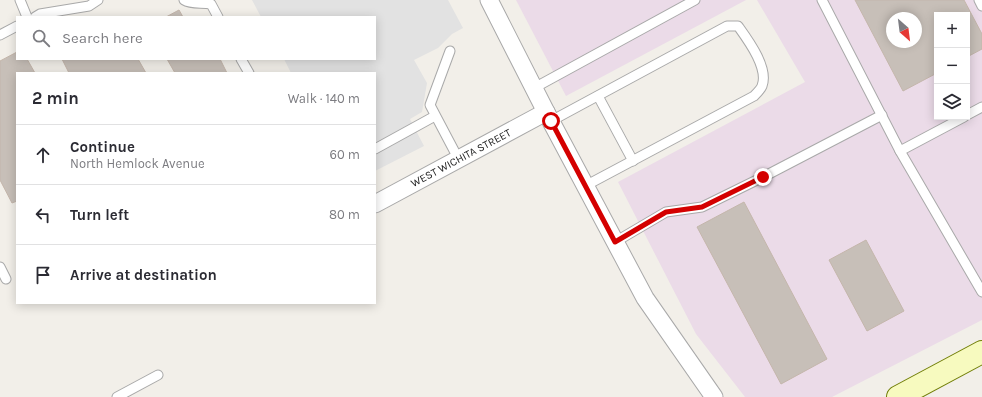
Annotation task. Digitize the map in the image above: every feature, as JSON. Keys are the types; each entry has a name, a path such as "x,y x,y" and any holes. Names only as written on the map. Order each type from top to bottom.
{"main road":[{"path":"898,397 982,352"}],"street":[{"path":"489,0 548,117 645,298 714,397"},
{"name":"WEST WICHITA STREET","path":"376,203 459,160 548,117"}],"lane":[{"path":"20,0 27,16"},
{"path":"37,16 40,14 89,6 98,0"},
{"path":"184,0 187,2 204,2 211,4 217,16"},
{"path":"534,88 695,0"},
{"path":"822,0 900,151 982,292"},
{"path":"979,0 982,6"},
{"path":"548,117 598,96 727,26 738,26 753,46 763,71 762,86 754,96 585,186"},
{"path":"0,35 16,27"},
{"path":"450,51 430,105 459,160"},
{"path":"242,60 248,72"},
{"path":"598,96 633,161"},
{"path":"970,113 982,107"},
{"path":"615,242 666,212 702,207 882,115"},
{"path":"376,148 435,116"},
{"path":"900,151 958,120"},
{"path":"0,267 6,279"},
{"path":"117,397 158,375"}],"shaded area":[{"path":"252,0 448,0 463,28 452,34 438,48 414,60 427,83 422,112 410,119 424,146 376,170 376,72 290,72 284,60 376,60 376,16 260,16"},
{"path":"516,0 746,0 566,96"},
{"path":"757,0 982,0 982,320 832,397 745,397 696,334 618,182 805,82"}],"building":[{"path":"855,0 964,0 982,34 982,49 970,55 970,12 934,12 934,75 903,91"},
{"path":"179,10 182,16 168,16"},
{"path":"16,53 16,60 28,60 34,72 16,72 16,201 12,203 0,180 0,61"},
{"path":"62,60 139,60 145,72 68,72"},
{"path":"168,60 220,60 226,72 174,72"},
{"path":"744,202 827,359 781,384 697,227"},
{"path":"866,240 904,311 867,331 829,260"}],"route":[{"path":"551,121 615,242 666,212 702,207 763,177"}]}
